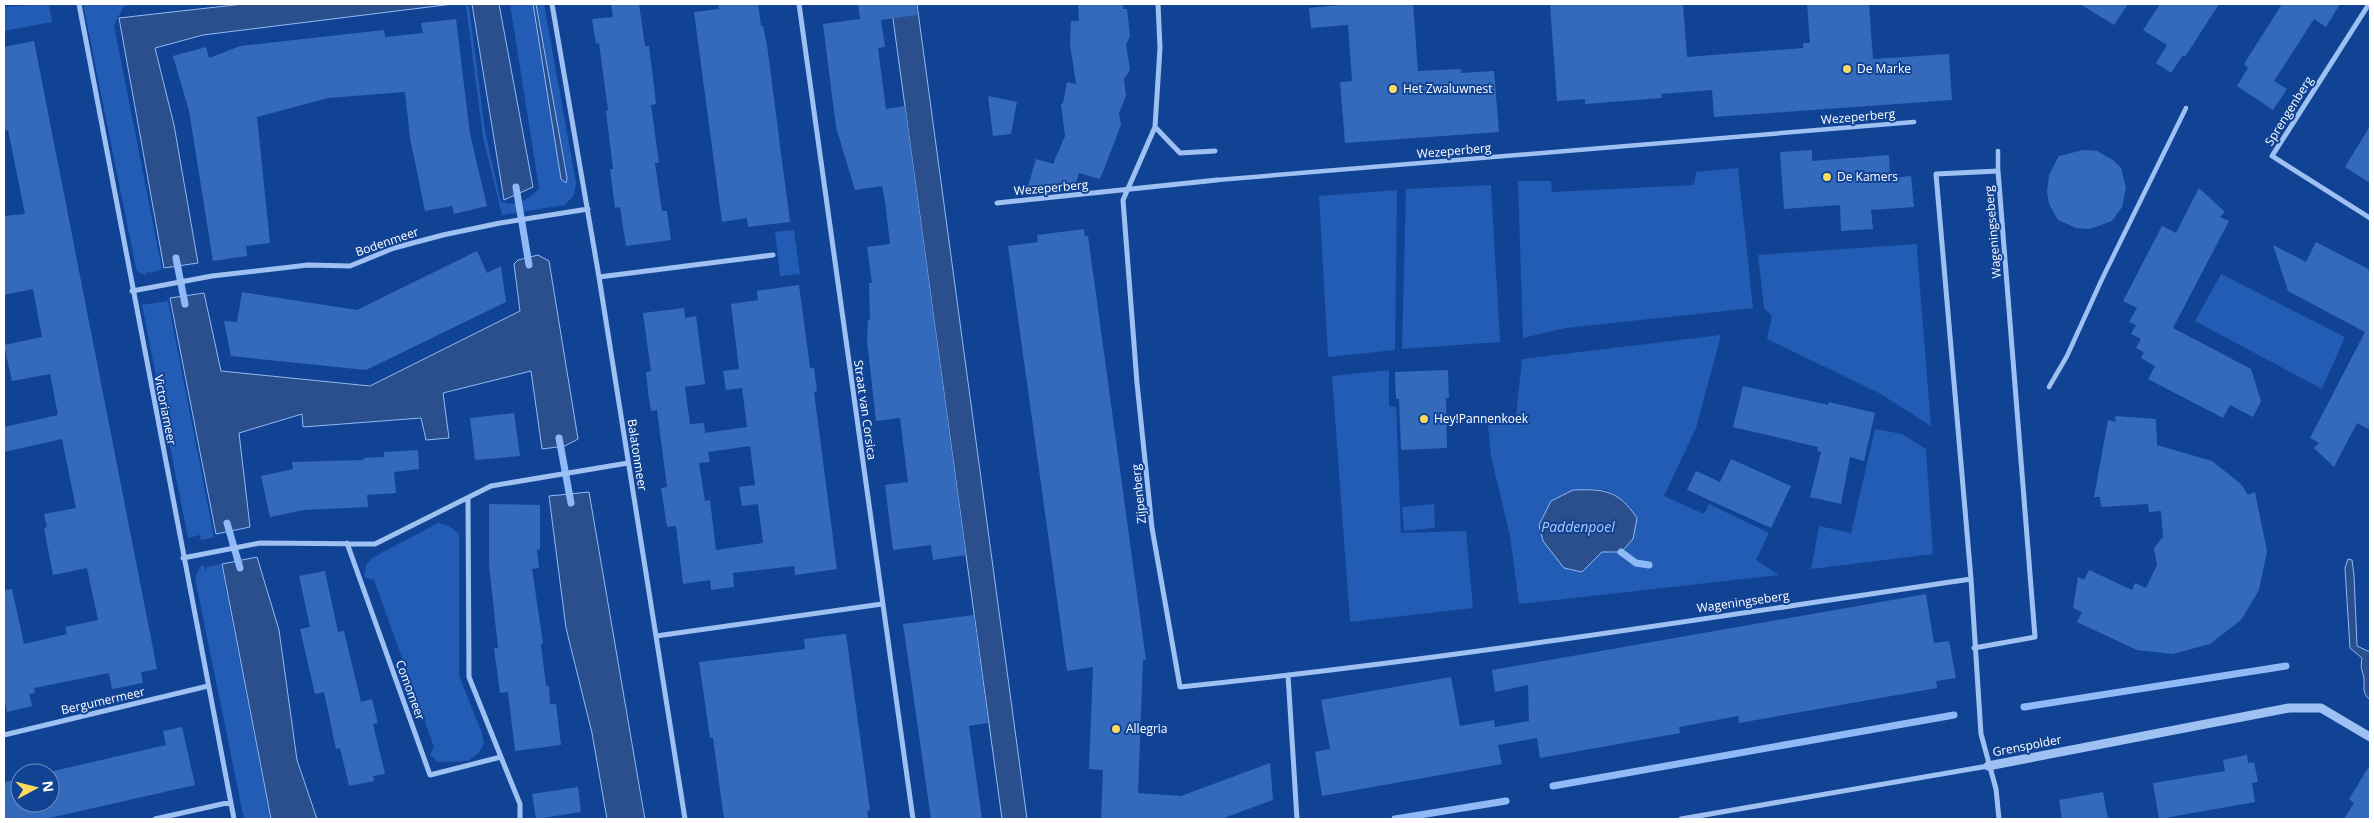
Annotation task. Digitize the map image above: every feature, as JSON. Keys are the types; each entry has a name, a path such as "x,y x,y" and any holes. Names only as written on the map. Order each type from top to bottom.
{"street":[{"name":"Victoriameer","path":"79,4 234,819"},
{"name":"Balatonmeer","path":"552,4 588,209 685,819"},
{"name":"Straat van Corsica","path":"799,4 913,819"},
{"path":"1127,191 1155,127 1160,48 1158,4"},
{"name":"Sprengenberg","path":"2369,6 2272,156 2370,218"},
{"path":"2049,387 2067,356 2102,279 2186,108"},
{"name":"Wezeperberg","path":"997,202 1127,191 1216,180 1914,122"},
{"path":"1155,127 1180,153 1215,151"},
{"path":"1998,152 1998,171"},
{"name":"Wageningseberg","path":"1974,648 2035,637 1998,171 1936,174 1971,579 1974,648 1981,734 1988,766 1996,789 1999,819"},
{"name":"Zijpenberg","path":"1127,191 1123,200 1137,383 1152,528 1180,687 1517,646"},
{"name":"Bodenmeer","path":"132,290 203,278 308,265 350,266 394,248 508,222 588,209"},
{"path":"599,277 773,255"},
{"path":"183,558 260,543 375,544 490,486 628,463"},
{"path":"468,498 469,677 520,804 520,819"},
{"name":"Comomeer","path":"347,544 430,775 501,757"},
{"name":"Wageningseberg","path":"1517,646 1971,579"},
{"path":"656,636 882,604"},
{"path":"1288,675 1297,819"},
{"name":"Bergumermeer","path":"4,734 208,686"},
{"name":"Grenspolder","path":"1681,819 1988,766 2289,708 2321,708 2370,737"},
{"path":"155,819 231,802"}],"shaded area":[{"path":"49,4 52,22 4,31 4,7"},
{"path":"83,4 147,4 124,6 114,25 162,269 150,273 147,271 147,275 139,273 136,268"},
{"path":"510,4 544,4 576,183 574,195 565,205 502,215 483,137 466,6 469,6 485,131 501,202 517,203 532,196 539,188"},
{"path":"1738,168 1753,308 1566,328 1523,338 1518,181 1551,181 1552,192 1694,185 1696,172"},
{"path":"1491,185 1500,342 1402,349 1406,189"},
{"path":"1397,190 1395,350 1328,357 1319,196"},
{"path":"794,230 800,274 780,276 775,232"},
{"path":"1917,244 1931,426 1879,393 1767,339 1772,316 1764,308 1758,255"},
{"path":"2221,274 2345,337 2322,389 2195,321"},
{"path":"168,301 214,537 201,540 200,535 188,538 142,305"},
{"path":"1721,335 1696,428 1664,496 1704,514 1709,504 1769,533 1756,560 1779,575 1519,604 1510,536 1491,456 1488,425 1516,415 1522,359","holes":["1590,489 1606,490 1616,495 1621,552 1602,552 1564,568 1543,541 1539,525 1551,501"]},
{"path":"1389,370 1389,406 1396,407 1401,533 1466,531 1473,608 1350,622 1332,376"},
{"path":"1875,429 1902,434 1926,449 1933,554 1811,569 1819,526 1851,533"},
{"path":"1434,504 1435,528 1404,531 1402,507"},
{"path":"438,523 449,526 459,534 459,676 482,733 484,743 479,753 468,761 438,762 430,755 434,747 374,580 364,577 366,565 372,558"},
{"path":"221,564 270,818 245,819 243,814 195,578 200,567 204,565 205,571 207,567"}],"water":[{"path":"243,4 453,4 203,35 155,48 174,125 198,263 164,268 119,18"},
{"path":"472,4 499,4 533,187 504,200"},
{"path":"533,4 536,4 567,178 566,183 561,179"},
{"path":"891,4 917,4 1027,819 1002,819"},
{"path":"538,255 549,261 578,439 565,446 542,449 531,371 443,393 449,438 426,440 421,418 303,427 302,414 239,433 250,527 216,534 170,298 204,293 221,371 370,386 520,311 514,264 518,260"},
{"name":"Paddenpoel","path":"1573,490 1594,490 1610,493 1623,502 1637,518 1633,539 1621,552 1602,552 1582,572 1564,568 1543,541 1539,525 1551,501"},
{"path":"589,492 645,819 607,819 592,733 566,628 549,496"},
{"path":"257,557 279,630 297,760 317,819 271,819 222,564"},
{"path":"2348,559 2352,560 2354,575 2357,646 2370,652 2370,700 2364,692 2364,678 2361,667 2362,658 2350,648 2345,568"}],"building":[{"path":"611,4 639,4 645,46 649,46 656,104 651,105 659,163 655,163 662,211 667,211 671,240 626,246 620,207 615,208 610,169 613,169 606,111 608,110 599,43 596,44 592,19 613,17"},
{"path":"718,4 758,4 761,26 763,26 767,45 790,222 748,227 747,218 722,222 694,12 719,9"},
{"path":"858,4 916,4 917,15 881,20 885,47 878,48 886,109 905,106 966,555 933,560 931,545 893,550 885,485 908,482 900,418 876,421 867,341 868,320 870,319 869,283 872,283 867,247 890,244 885,201 882,186 855,190 836,127 823,24 860,19"},
{"path":"1078,4 1123,4 1123,9 1127,9 1130,36 1126,45 1130,70 1124,79 1126,96 1119,113 1121,125 1100,179 1079,173 1076,183 1028,186 1036,159 1053,164 1065,136 1061,104 1063,103 1067,82 1076,84 1070,44 1071,21 1079,21"},
{"path":"1351,4 1413,4 1418,71 1461,69 1461,73 1494,71 1499,132 1345,143 1340,82 1352,81 1348,25 1311,28 1309,8"},
{"path":"1550,4 1683,4 1687,57 1803,48 1803,43 1810,43 1807,4 1869,4 1873,59 1949,54 1952,100 1714,117 1712,90 1661,94 1662,98 1585,104 1585,99 1557,101"},
{"path":"2080,4 2128,4 2114,25"},
{"path":"2160,4 2219,4 2185,57 2183,55 2171,73 2156,63 2167,45 2143,30"},
{"path":"2282,4 2340,4 2326,27 2314,19 2274,81 2287,89 2273,110 2237,86 2248,68 2244,64"},
{"path":"456,19 470,134 487,206 454,214 452,206 425,211 410,138 405,92 328,98 257,117 270,243 246,246 247,256 213,261 189,111 173,56 206,47 209,58 240,46 384,30 385,37 423,33 421,23"},
{"path":"34,41 157,669 141,672 143,683 112,689 109,673 34,688 35,693 29,694 32,706 7,712 4,697 4,590 12,589 24,644 67,634 65,627 98,620 87,568 53,575 44,528 47,527 44,514 76,508 62,439 4,452 4,427 58,415 50,374 12,381 4,345 42,337 33,289 4,295 4,216 25,214 8,130 4,131 4,47"},
{"path":"988,96 1017,102 1011,134 993,136"},
{"path":"2370,126 2370,183 2345,167"},
{"path":"1812,150 1812,161 1889,155 1890,178 1911,176 1914,207 1871,210 1873,229 1841,231 1840,205 1784,209 1780,152"},
{"path":"2083,150 2097,151 2113,160 2121,168 2126,188 2122,207 2112,221 2090,229 2076,228 2058,220 2049,204 2047,192 2049,175 2059,156"},
{"path":"2199,188 2225,212 2220,217 2229,221 2173,328 2251,369 2261,401 2253,417 2230,405 2223,418 2148,379 2155,366 2141,358 2144,352 2136,348 2141,339 2131,334 2136,325 2129,322 2137,308 2123,301 2162,226 2176,233"},
{"path":"1084,229 1085,236 1088,236 1146,660 1143,660 1138,793 1181,796 1270,763 1273,800 1221,819 1101,819 1103,770 1089,769 1093,667 1067,671 1008,246 1038,242 1037,235"},
{"path":"2316,242 2370,270 2370,430 2357,423 2334,467 2314,448 2319,443 2310,438 2365,332 2288,291 2273,245 2306,262"},
{"path":"477,251 487,273 501,266 506,302 366,370 231,356 224,321 237,322 242,292 357,310"},
{"path":"799,285 810,368 814,368 817,391 814,392 837,569 795,575 794,566 733,573 734,587 711,590 710,580 683,584 676,526 667,527 661,488 667,487 657,410 651,411 648,392 646,372 651,371 643,313 684,308 685,318 696,316 705,384 685,387 690,424 704,423 705,433 747,427 742,388 726,390 723,371 739,369 731,304 758,300 757,291","holes":["750,446 755,485 739,487 742,506 758,504 763,543 716,550 710,500 705,501 699,463 710,462 708,452"]},
{"path":"1448,370 1449,398 1446,398 1447,448 1401,450 1399,399 1396,399 1395,372"},
{"path":"1743,386 1828,405 1829,402 1875,413 1864,461 1850,457 1841,504 1810,497 1821,452 1817,451 1818,447 1733,427"},
{"path":"514,413 520,456 475,460 470,418"},
{"path":"2115,416 2156,419 2157,445 2212,461 2241,484 2248,495 2255,492 2267,551 2259,590 2241,620 2210,644 2172,654 2137,650 2077,622 2082,612 2073,608 2078,577 2084,580 2089,570 2132,590 2135,583 2146,588 2157,565 2154,548 2163,537 2161,511 2149,512 2148,504 2101,507 2100,497 2094,497 2108,420 2116,422"},
{"path":"418,450 419,469 394,472 396,493 367,495 368,507 304,510 270,517 261,476 293,469 292,462 364,460 363,458 384,457 384,452"},
{"path":"1731,459 1791,486 1771,528 1687,490 1696,471 1720,482"},
{"path":"489,504 540,505 540,549 537,550 539,568 532,569 543,643 541,644 546,686 549,686 550,704 556,704 561,745 515,751 508,692 500,693 494,648 498,648 489,564"},
{"path":"325,571 338,632 344,631 361,702 372,699 378,723 373,724 385,774 373,776 374,781 349,786 340,748 336,749 324,692 315,694 300,629 310,627 299,576"},
{"path":"1926,594 1934,643 1949,641 1956,678 1936,681 1937,688 1739,723 1738,716 1679,727 1680,733 1540,758 1537,738 1498,745 1502,764 1322,796 1315,752 1330,749 1321,700 1451,677 1460,726 1494,720 1495,727 1529,721 1528,685 1495,692 1492,670"},
{"path":"974,615 988,723 969,726 982,819 931,819 903,624"},
{"path":"846,634 870,810 867,811 868,819 724,819 713,738 710,738 699,662 805,649 804,639"},
{"path":"182,727 195,785 45,819 4,819 4,782 10,781 10,813 60,813 60,770 166,745 163,731"},
{"path":"2247,755 2248,763 2254,762 2258,782 2252,783 2255,802 2159,819 2153,783 2225,771 2223,760"},
{"path":"2370,765 2370,819 2344,819 2354,803 2349,799"},
{"path":"578,787 581,812 536,819 532,794"},
{"path":"2103,792 2108,819 2062,819 2059,800"}],"waterway":[{"path":"516,187 529,265"},
{"path":"176,258 185,304"},
{"path":"559,438 571,503"},
{"path":"227,523 240,568"},
{"path":"1621,552 1636,563 1649,565"},
{"path":"2024,707 2286,666"},
{"path":"1553,786 1954,715"},
{"path":"1395,819 1506,801"}],"place":[{"name":"De Marke","path":"1847,69"},
{"name":"Het Zwaluwnest","path":"1393,89"},
{"name":"De Kamers","path":"1827,177"},
{"name":"Hey!Pannenkoek","path":"1424,419"},
{"name":"Allegria","path":"1116,729"}]}
